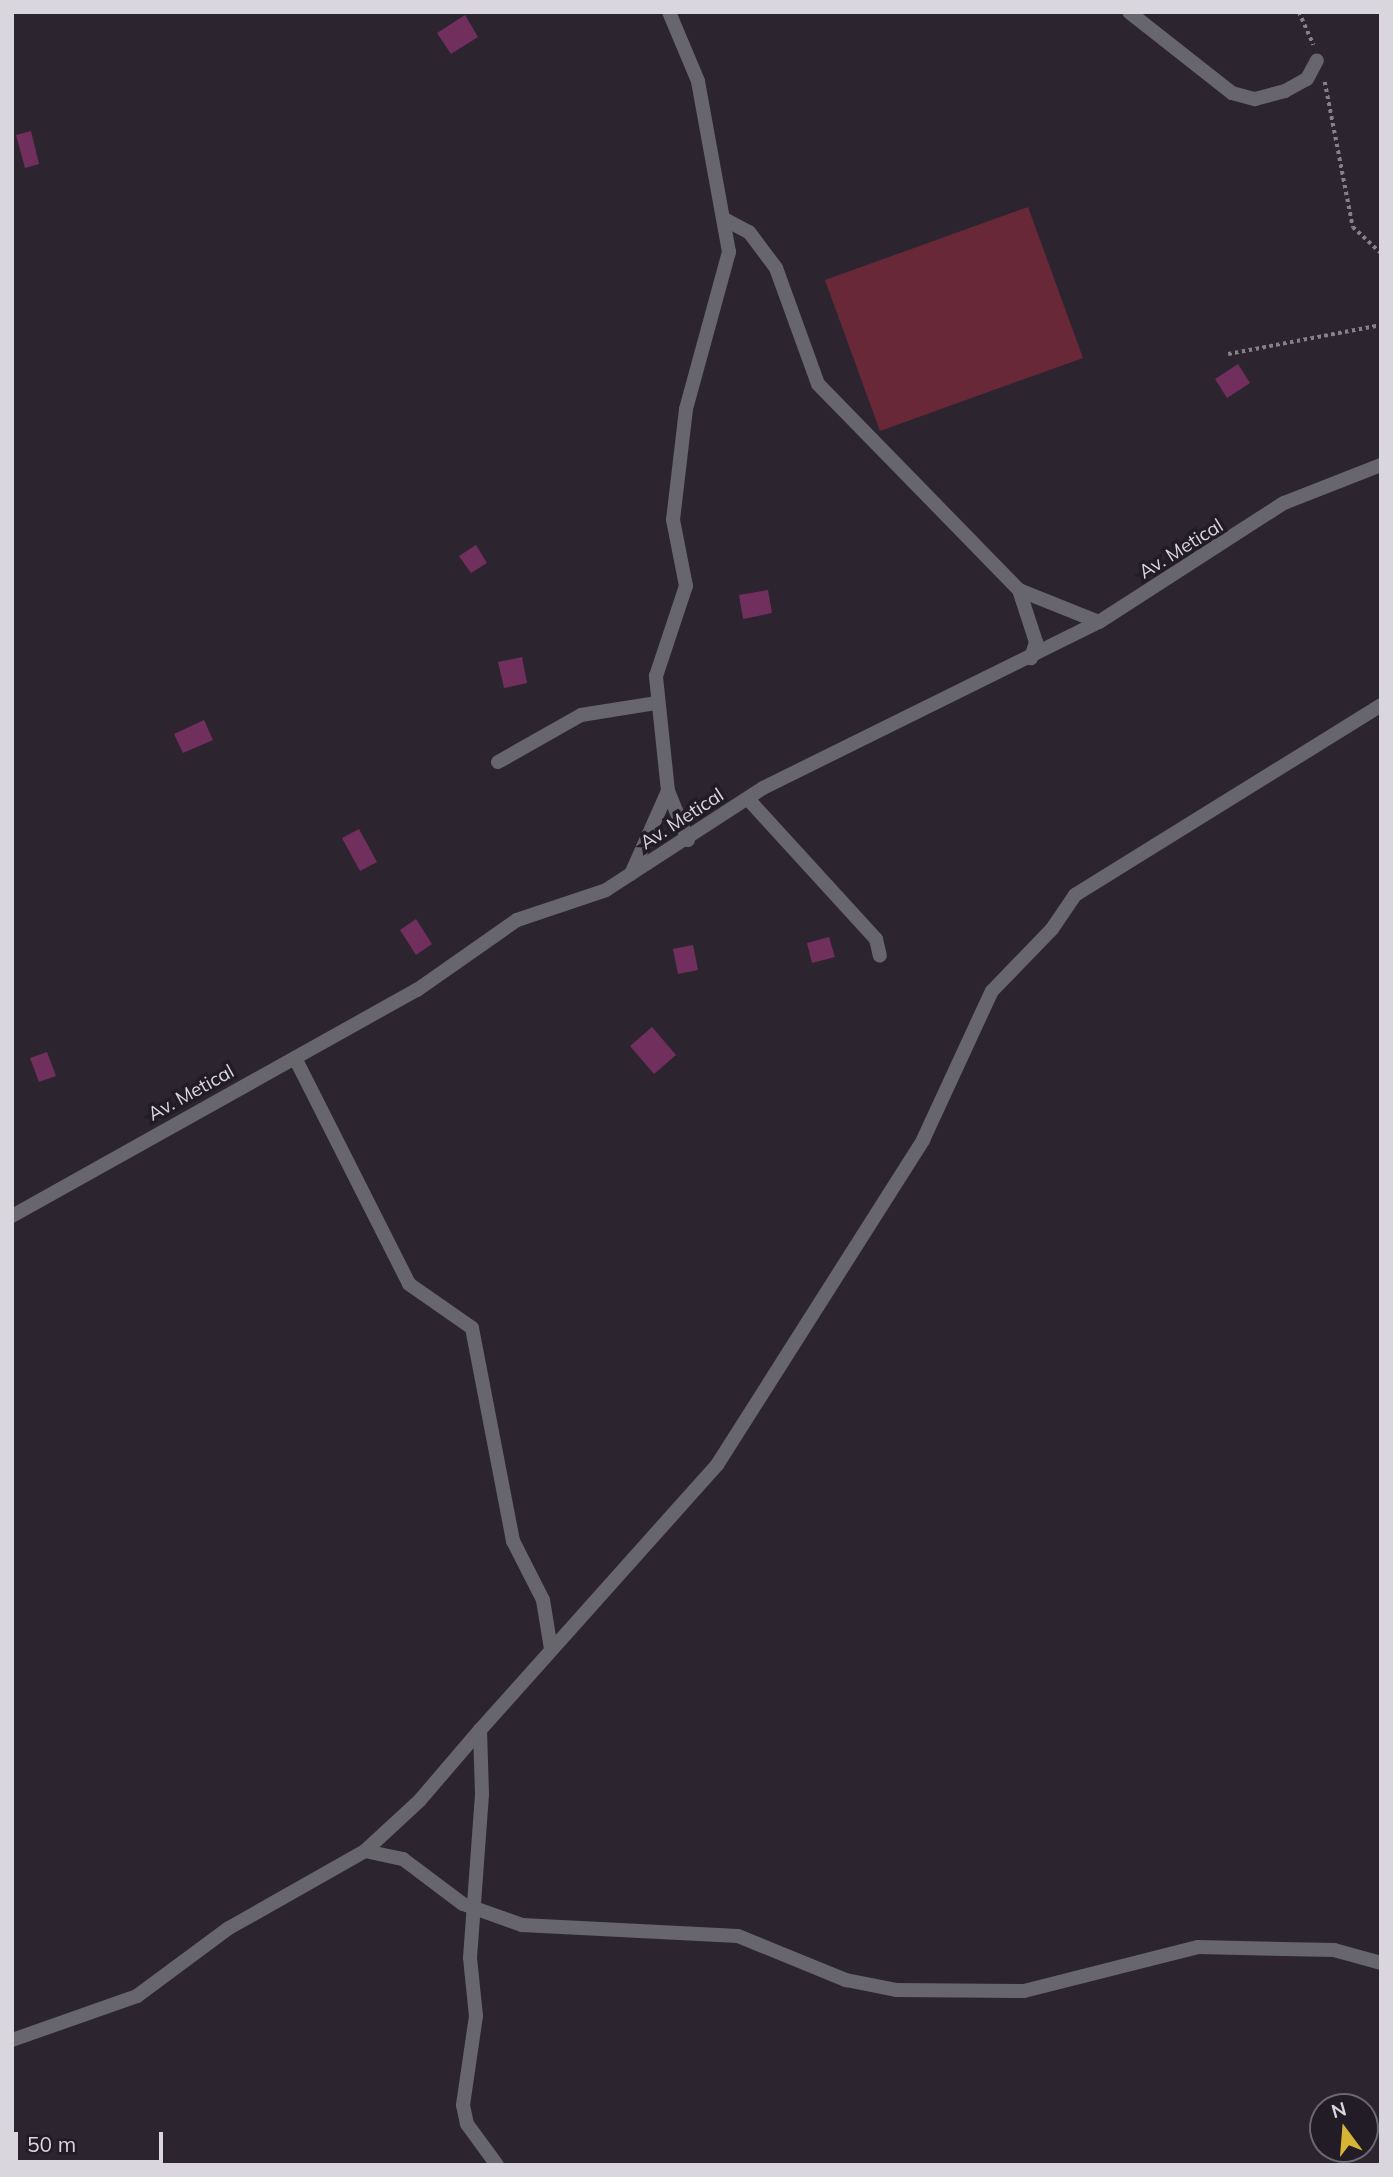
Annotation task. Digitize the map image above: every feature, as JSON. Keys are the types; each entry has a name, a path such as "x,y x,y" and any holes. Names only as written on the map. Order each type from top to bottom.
{"street":[{"path":"1129,12 1232,93 1255,99 1285,91 1307,79 1317,60"},
{"path":"673,13 698,81 726,220 729,251 687,409 673,520 686,586 656,676 668,790 678,808 688,840"},
{"path":"726,220 749,232 776,268 818,384 1019,590 1099,622"},
{"name":"Av. Metical","path":"12,1216 417,990 517,920 598,894 688,840 748,799 1031,659 1099,622 1284,503 1381,465"},
{"path":"1019,590 1036,642 1031,659"},
{"path":"498,762 581,715 657,703"},
{"path":"12,2040 137,1996 229,1928 365,1851 420,1800 551,1649 717,1465 923,1140 992,991 1052,929 1075,895 1381,705"},
{"path":"631,874 668,790"},
{"path":"748,799 876,939 880,956"},
{"path":"678,808 689,820 712,824"},
{"path":"295,1058 409,1284 472,1328 513,1541 543,1600 551,1649"},
{"path":"480,1730 482,1794 471,1908 476,2016 463,2105 467,2124 497,2165"},
{"path":"365,1851 403,1859 471,1908 540,1928 637,1926 737,1936 846,1980 920,1992 1050,1987 1184,1948 1334,1950 1381,1963"}],"path":[{"path":"1299,12 1332,107 1353,227 1381,253"},
{"path":"1228,354 1381,325"}],"shaded area":[{"path":"1028,207 1083,358 880,431 825,280"}],"building":[{"path":"465,15 478,37 451,54 437,33"},
{"path":"31,131 39,164 25,168 16,135"},
{"path":"1238,364 1250,383 1227,398 1215,379"},
{"path":"476,545 487,563 471,573 459,556"},
{"path":"768,590 772,613 743,619 739,595"},
{"path":"522,657 527,683 504,688 498,662"},
{"path":"204,720 213,740 183,753 174,734"},
{"path":"359,829 377,862 360,871 342,838"},
{"path":"416,919 432,944 416,955 400,930"},
{"path":"829,937 835,957 812,963 807,943"},
{"path":"693,945 698,970 678,974 673,949"},
{"path":"652,1027 676,1055 654,1074 630,1046"},
{"path":"47,1052 56,1076 39,1082 30,1058"}]}
